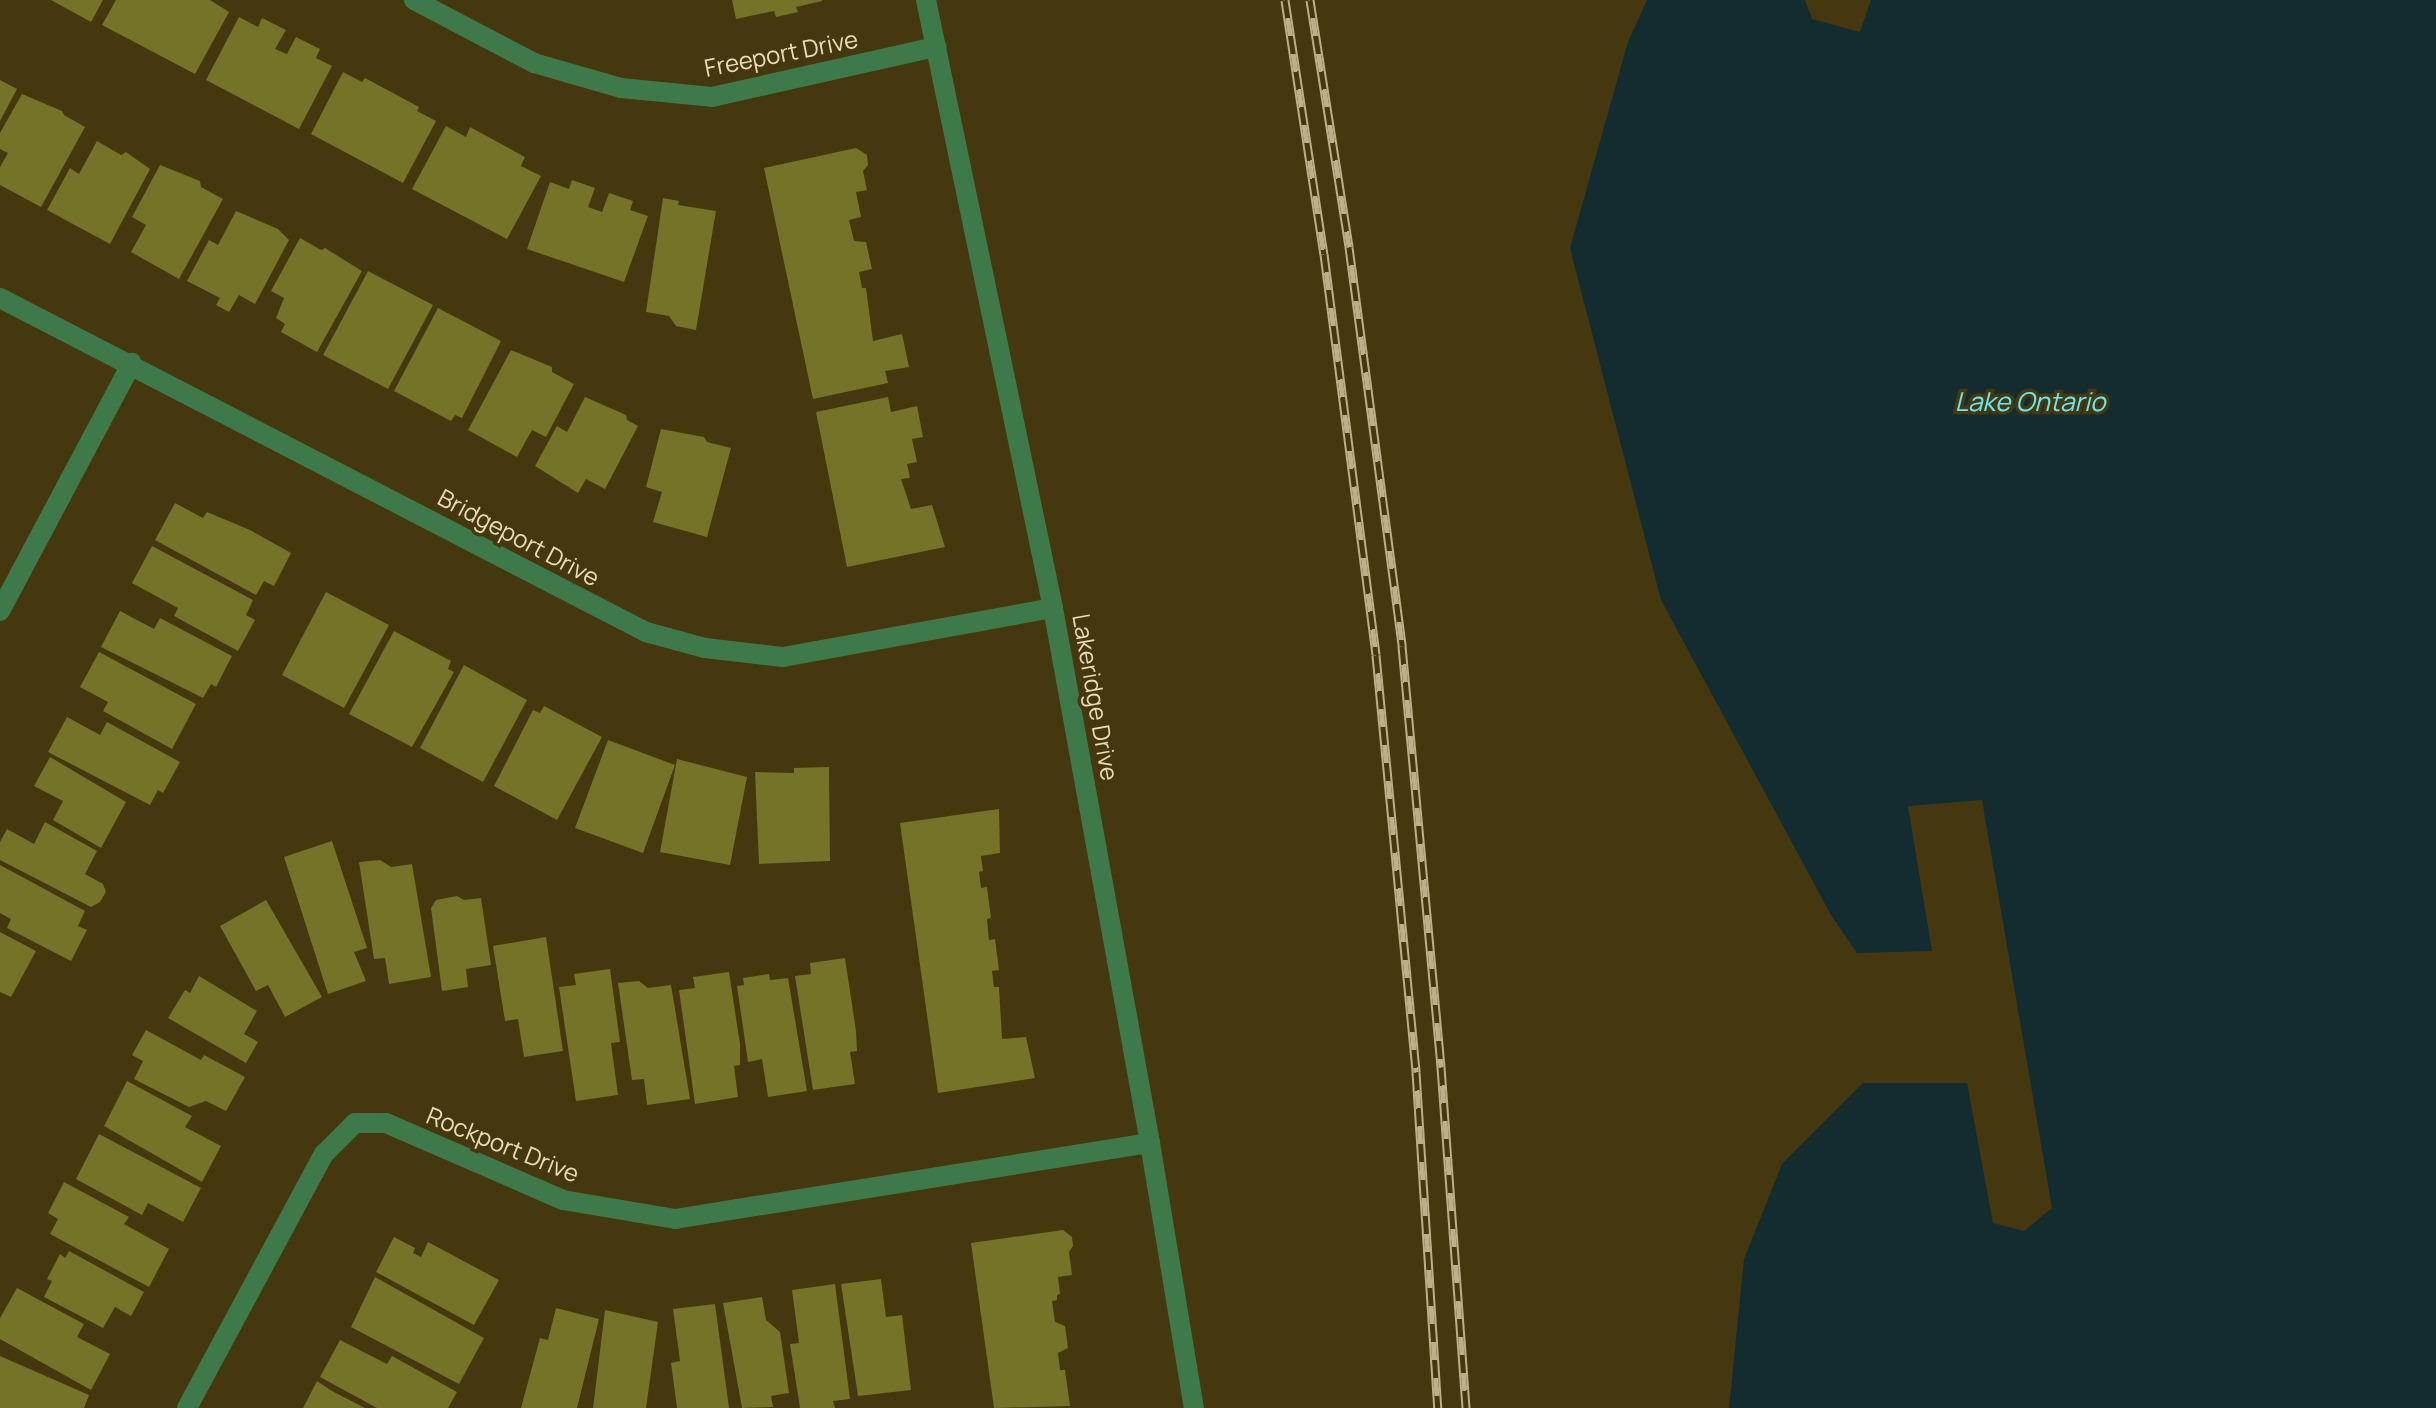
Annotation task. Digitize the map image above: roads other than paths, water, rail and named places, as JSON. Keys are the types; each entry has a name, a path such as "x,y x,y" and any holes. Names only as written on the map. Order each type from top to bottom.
{"street":[{"name":"Freeport Drive","path":"414,0 534,63 621,88 712,97 936,47"},
{"name":"Lakeridge Drive","path":"926,0 1053,608 1150,1143 1194,1408"},
{"name":"Bridgeport Drive","path":"0,298 132,363 646,632 705,648 783,657 1053,608"},
{"path":"0,611 132,363"},
{"name":"Rockport Drive","path":"187,1408 324,1154 355,1123 386,1123 563,1200 675,1219 1150,1143"}],"water":[{"name":"Lake Ontario","path":"1647,0 1805,0 1812,19 1860,32 1871,0 2436,0 2436,1408 1729,1408 1744,1259 1782,1164 1863,1083 1967,1083 1993,1223 2024,1231 2052,1208 1982,800 1908,806 1932,951 1857,953 1831,915 1661,600 1570,248 1628,42"}],"railway":[{"path":"1285,0 1324,254 1376,655 1416,1072 1438,1408"},
{"path":"1310,0 1349,247 1402,646 1441,1067 1466,1408"}]}
